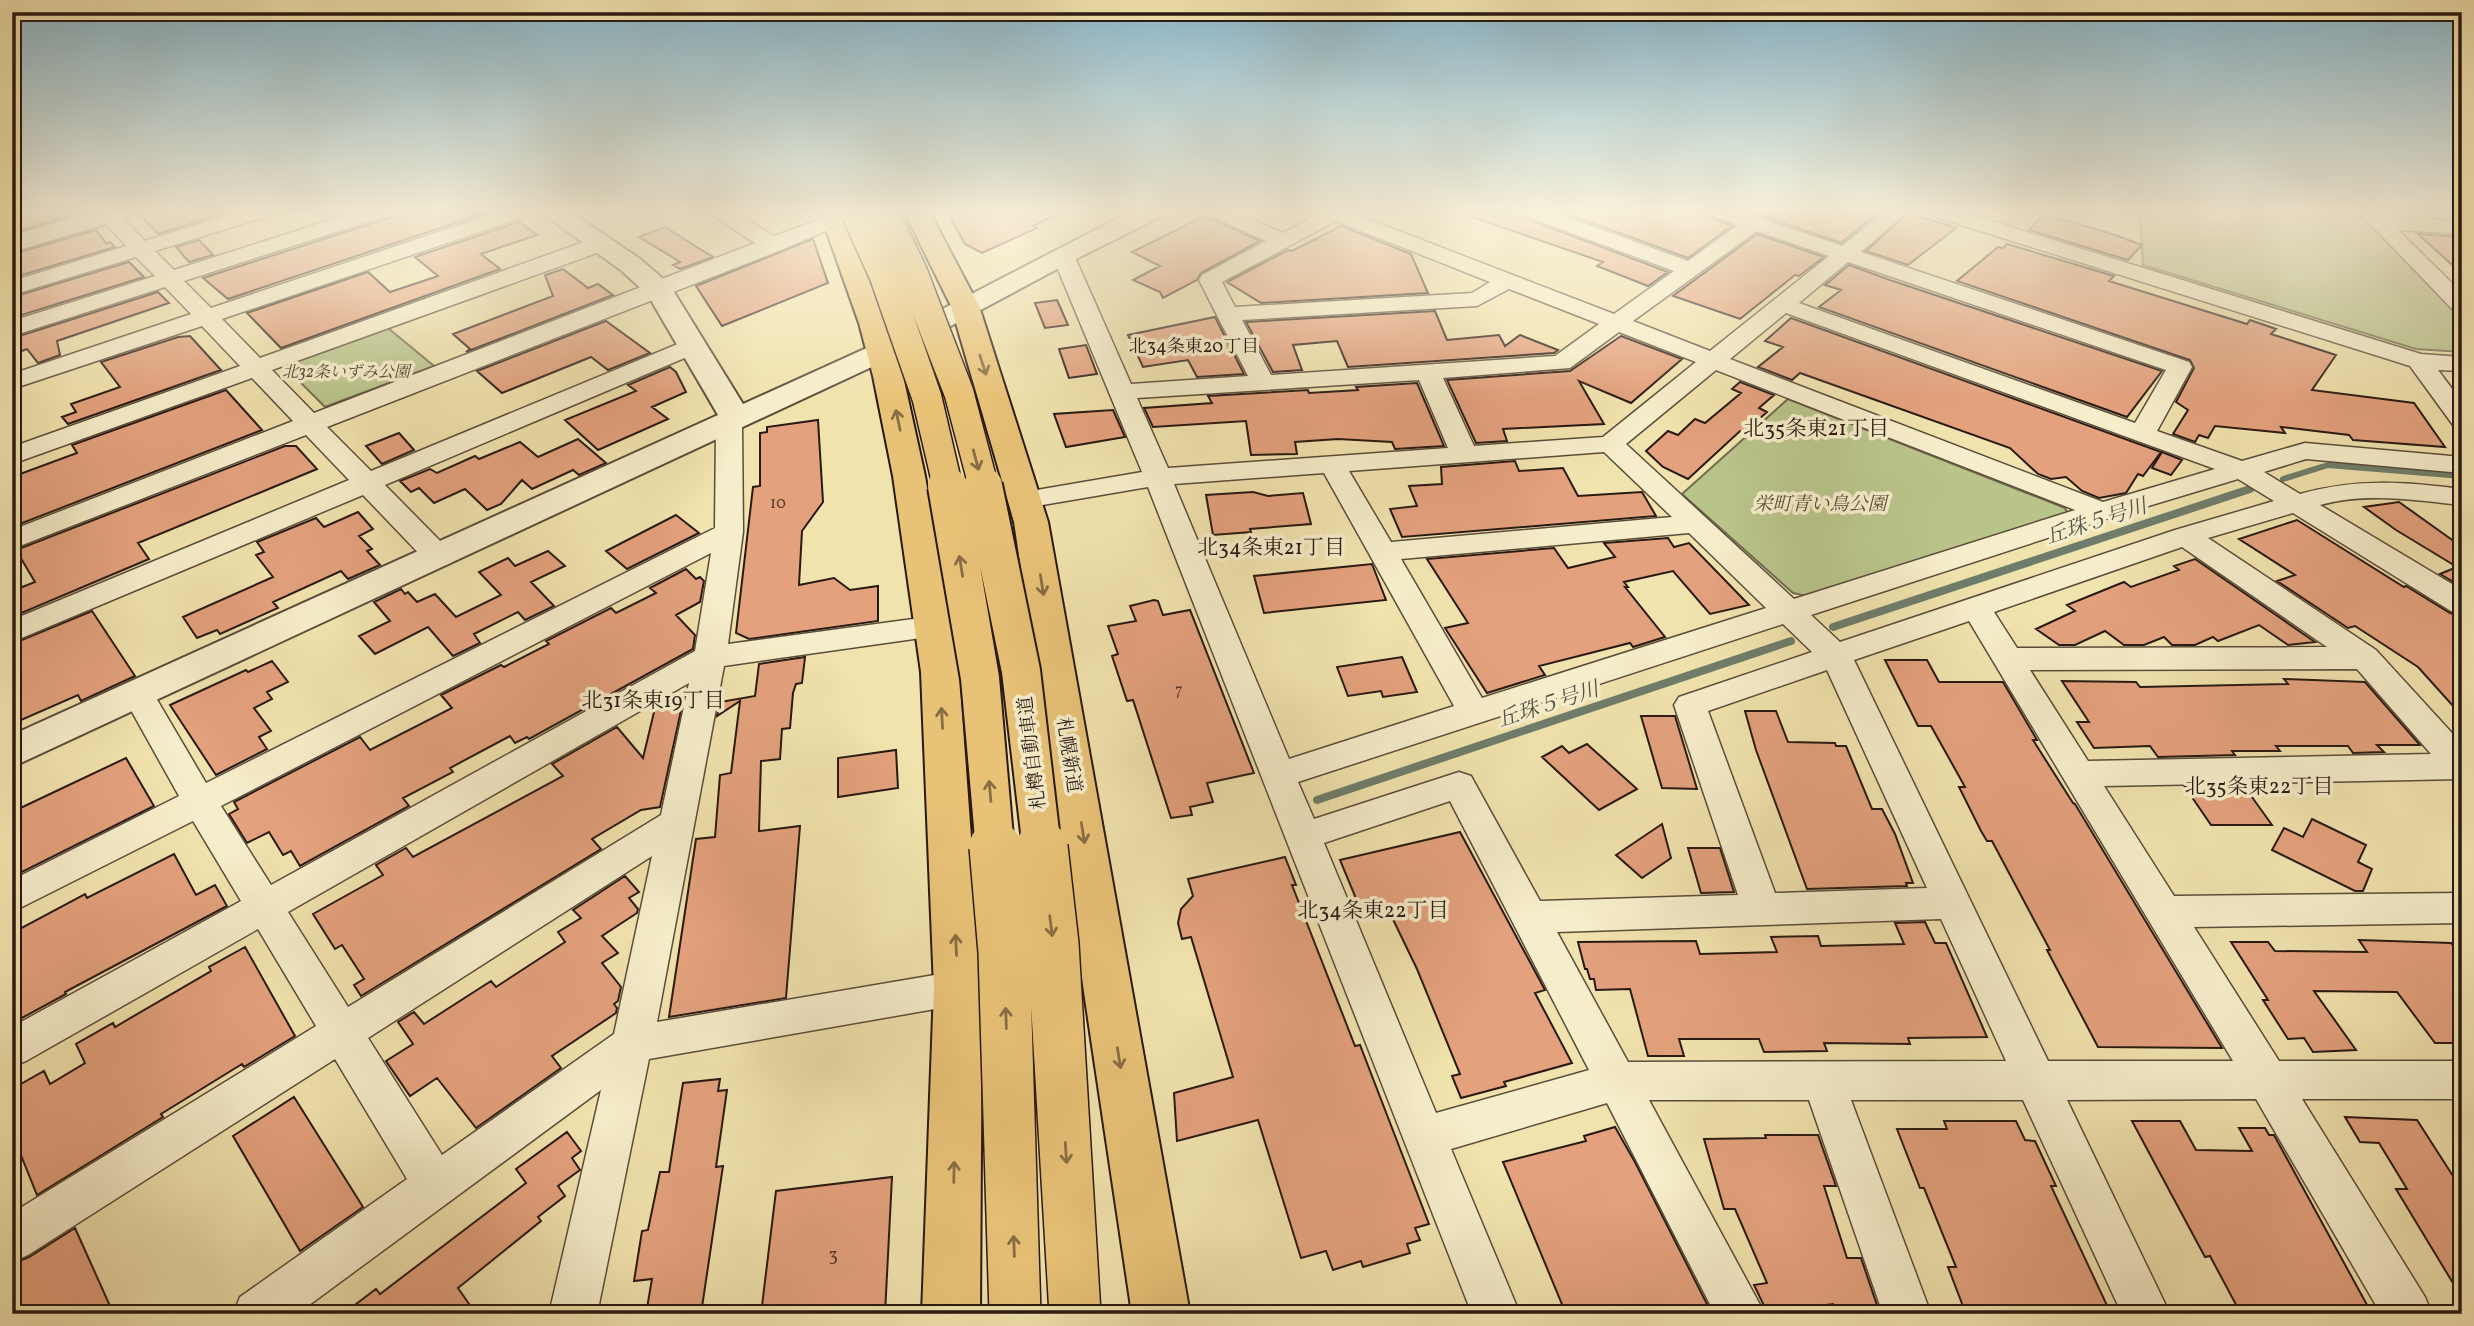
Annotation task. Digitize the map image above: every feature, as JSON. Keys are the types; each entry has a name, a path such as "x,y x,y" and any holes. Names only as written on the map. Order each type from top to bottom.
{"highway":[{"path":"858,275 881,352 909,476 940,672 958,988 951,1314"},
{"path":"884,275 927,398 951,502 979,678 1004,952 1015,1314"},
{"name":"札樽自動車道","path":"913,275 959,393 986,497 1021,671 1054,944 1075,1314"},
{"name":"札幌新道","path":"949,275 965,306 1031,522 1161,1314"}],"street":[{"path":"12,288 57,275"},
{"path":"165,275 439,556"},
{"path":"12,329 182,275"},
{"path":"12,382 333,275"},
{"path":"12,456 514,275"},
{"path":"573,1314 677,822 709,657 729,532 733,422 693,346 659,290 642,275"},
{"path":"12,540 697,275"},
{"path":"12,752 733,422 881,352 1024,275"},
{"path":"1072,275 1158,477 1496,1314"},
{"path":"1220,275 1210,280 1264,382"},
{"path":"1490,275 2102,511"},
{"path":"1122,392 1560,363 1682,275"},
{"path":"1025,500 1158,477 1610,444 1820,275"},
{"path":"1904,275 2180,367 2142,434"},
{"path":"2140,275 2419,361 2462,364"},
{"path":"2435,275 2457,296"},
{"path":"1228,314 1477,299 1506,281"},
{"path":"1784,304 2242,470 2462,604"},
{"path":"12,632 693,346"},
{"path":"2419,361 2462,420"},
{"path":"1428,372 1464,454"},
{"path":"1610,444 1836,656 2146,1314"},
{"path":"1278,775 2102,511 2305,451 2462,465"},
{"path":"1332,464 1474,712"},
{"path":"1762,910 1690,705 2185,536 2333,493 2389,489 2462,497"},
{"path":"1383,552 1696,524"},
{"path":"12,897 729,532"},
{"path":"2185,536 2365,658 2462,766"},
{"path":"1976,608 2268,1081 2408,1314"},
{"path":"12,1048 709,657 934,626"},
{"path":"2007,659 2365,658"},
{"path":"138,694 199,801 340,1034 435,1184"},
{"path":"2078,774 2462,766"},
{"path":"1303,836 1459,785 1741,1314"},
{"path":"12,1240 677,822"},
{"path":"1529,917 1952,903"},
{"path":"2163,912 2462,908"},
{"path":"257,1314 632,1044 958,988"},
{"path":"1423,1137 1617,1081 2462,1080"},
{"path":"1824,1082 1907,1314"}],"green space":[{"path":"2175,275 2419,275 2462,319 2462,352 2416,349"},
{"name":"北32条いずみ公園","path":"388,328 434,366 325,407 284,366"},
{"name":"栄町青い鳥公園","path":"1788,399 2065,508 2068,514 1807,596 1793,593 1682,494"}],"building":[{"path":"86,275 144,277 12,318 12,306 21,303 16,296"},
{"path":"213,275 300,275 228,299 203,278"},
{"path":"360,275 371,275 390,292 438,276 484,275 281,348 247,313"},
{"path":"545,275 571,275 588,288 598,284 613,295 466,352 470,349 453,334 553,296"},
{"path":"724,275 825,275 828,283 722,326 696,286"},
{"path":"1143,275 1200,275 1197,280 1163,298 1160,292 1133,280"},
{"path":"1241,275 1420,275 1428,293 1261,303 1227,282"},
{"path":"1620,275 1664,275 1648,286"},
{"path":"1702,275 1800,275 1795,275 1740,319 1673,296"},
{"path":"1837,275 1876,275 2162,371 2127,417 1819,307 1841,290 1825,285"},
{"path":"1964,275 2110,275 2114,276 2109,281 2247,324 2250,320 2276,329 2271,334 2336,355 2312,390 2414,403 2445,447 2353,440 2349,435 2281,427 2285,433 2215,426 2208,438 2199,435 2195,442 2173,434 2188,410 2176,402 2194,368 2190,360 1957,281"},
{"path":"158,292 169,303 57,341 60,355 38,363 27,349 22,351 13,338"},
{"path":"1057,300 1068,325 1045,328 1035,303"},
{"path":"1435,311 1447,340 1499,335 1505,346 1520,335 1558,350 1554,353 1348,367 1337,341 1293,345 1302,370 1273,372 1246,322"},
{"path":"1215,317 1244,374 1197,377 1188,360 1143,367 1128,335"},
{"path":"1791,318 2161,452 2143,476 2138,474 2126,493 2099,498 2082,491 2066,477 2051,479 2038,474 2010,448 1800,373 1792,380 1758,367 1783,347 1765,341"},
{"path":"606,321 650,353 608,370 591,357 502,393 477,371"},
{"path":"190,336 221,370 68,424 62,417 76,412 71,404 120,387 101,362 178,337"},
{"path":"1621,336 1682,359 1631,403 1579,381 1604,424 1503,429 1507,441 1476,443 1447,380 1570,371"},
{"path":"1086,345 1097,374 1069,378 1059,349"},
{"path":"670,367 676,372 686,392 652,407 668,419 598,450 565,420 636,391 628,385"},
{"path":"1740,382 1774,395 1759,408 1767,412 1744,432 1740,431 1688,479 1663,467 1646,451 1668,431 1678,435 1695,419 1705,423 1741,393 1732,389"},
{"path":"1417,383 1444,446 1395,449 1392,442 1338,439 1295,442 1297,454 1251,455 1246,421 1153,427 1144,408 1212,403 1208,396 1358,390 1356,387"},
{"path":"226,390 262,430 12,527 12,477 77,453 72,445"},
{"path":"1113,410 1125,437 1066,447 1054,414"},
{"path":"818,420 823,502 802,531 799,585 834,578 850,590 878,586 878,621 749,639 736,633 753,487 760,486 760,433 767,432 767,427"},
{"path":"399,433 414,450 382,464 366,446"},
{"path":"578,439 606,463 579,475 573,470 532,489 522,480 501,504 487,510 465,489 434,503 419,488 411,492 400,481 430,469 437,473 475,456 479,459 520,442 538,457"},
{"path":"285,446 296,446 317,469 138,543 149,559 12,617 12,591 35,582 16,550"},
{"path":"2162,452 2182,460 2171,475 2152,468"},
{"path":"1515,461 1519,471 1563,468 1578,496 1642,492 1656,516 1402,537 1390,509 1417,506 1409,486 1442,484 1441,467"},
{"path":"1253,492 1268,496 1303,493 1311,524 1213,535 1206,495"},
{"path":"2399,502 2462,547 2462,587 2440,574 2457,567 2364,507"},
{"path":"358,512 373,529 359,536 372,549 367,551 380,565 348,579 341,571 273,602 278,608 220,634 217,630 197,638 183,617 273,577 256,555 264,552 257,542 316,518 324,527"},
{"path":"676,515 699,533 627,569 606,551"},
{"path":"2297,520 2404,587 2450,613 2462,616 2462,716 2418,667 2355,626 2348,628 2277,581 2295,575 2239,539"},
{"path":"1668,538 1674,547 1689,543 1749,605 1710,614 1673,571 1624,582 1628,587 1625,587 1665,637 1633,647 1630,643 1539,666 1545,675 1487,693 1445,628 1468,623 1427,559 1554,548 1568,568 1615,557 1604,543"},
{"path":"548,551 565,566 531,582 554,606 525,620 518,612 474,634 480,643 453,656 428,627 375,654 359,636 390,621 374,602 401,589 417,602 435,594 456,617 501,595 479,572 508,558 515,566"},
{"path":"2195,559 2315,642 2288,645 2259,625 2218,641 2213,637 2195,645 2172,645 2164,637 2144,645 2124,645 2105,631 2075,645 2059,645 2036,629 2075,611 2067,605 2124,582 2131,587 2179,570 2174,566"},
{"path":"1372,564 1386,600 1264,613 1254,576"},
{"path":"686,569 696,579 700,577 704,581 700,602 676,615 695,635 693,649 529,739 527,737 515,743 510,736 450,768 453,772 403,798 409,806 300,866 291,851 283,855 269,832 247,843 229,814 238,809 234,802 360,737 370,750 452,708 441,695 549,644 546,641 611,608 616,613 656,593 650,588"},
{"path":"1158,601 1163,615 1190,610 1254,773 1207,783 1213,802 1190,807 1192,815 1171,818 1133,700 1127,701 1112,656 1118,654 1108,626 1136,621 1130,606"},
{"path":"92,611 135,676 81,701 78,695 12,724 12,644"},
{"path":"805,657 802,683 796,684 793,693 790,728 782,729 780,759 761,761 759,831 800,826 786,998 669,1017 696,839 715,837 720,775 731,773 740,701 717,716 720,702 755,696 759,664"},
{"path":"1402,657 1417,692 1383,697 1381,691 1348,696 1337,667"},
{"path":"1885,660 1927,660 1939,682 2003,682 2037,740 2033,740 2075,804 2222,1048 2098,1047 1992,841 1987,841 1959,787 1965,787 1931,726 1918,726"},
{"path":"272,661 288,682 267,692 272,699 254,708 271,731 259,737 267,749 216,775 170,705"},
{"path":"2284,679 2365,682 2420,745 2377,745 2384,752 2353,753 2348,746 2276,746 2280,751 2232,751 2235,755 2158,757 2150,746 2094,748 2077,722 2089,722 2062,681 2136,682 2140,687 2288,684"},
{"path":"682,706 660,807 641,810 592,839 601,849 361,996 354,985 364,979 342,945 335,949 313,914 383,875 376,865 406,848 413,857 563,776 552,764 617,727 643,758 655,708"},
{"path":"1745,711 1776,711 1788,742 1835,743 1836,746 1846,746 1872,809 1882,809 1895,834 1913,883 1906,883 1907,886 1807,889 1756,750"},
{"path":"1641,716 1675,716 1697,789 1662,788"},
{"path":"1587,744 1637,789 1599,810 1542,757 1562,746 1569,753"},
{"path":"896,750 898,788 838,797 838,758"},
{"path":"126,758 154,806 12,877 12,812"},
{"path":"2244,786 2272,825 2211,825 2185,787"},
{"path":"2312,819 2366,845 2358,862 2372,869 2363,891 2355,891 2272,850 2284,828 2303,837"},
{"path":"1662,824 1671,858 1642,878 1616,855"},
{"path":"1460,832 1545,990 1535,993 1572,1063 1504,1082 1506,1086 1461,1098 1452,1076 1460,1074 1417,969 1387,907 1362,913 1340,860"},
{"path":"1688,848 1720,848 1734,892 1701,893"},
{"path":"174,854 196,895 215,885 227,906 65,992 66,994 20,1019 12,997 12,933 85,894 87,898"},
{"path":"1285,857 1296,885 1292,885 1355,1046 1360,1045 1429,1224 1415,1228 1420,1240 1407,1244 1410,1253 1363,1267 1361,1261 1333,1270 1326,1251 1301,1258 1258,1120 1177,1141 1174,1093 1233,1077 1191,937 1182,939 1178,923 1181,909 1193,896 1188,879"},
{"path":"625,876 639,892 629,898 638,909 637,913 602,936 618,953 602,963 621,987 618,1001 614,1004 616,1013 552,1056 561,1068 476,1128 437,1078 410,1096 386,1061 413,1044 398,1022 414,1012 424,1024 491,981 496,987 565,942 558,932 581,918 573,910"},
{"path":"1925,922 1935,943 1946,943 1987,1037 1908,1038 1910,1044 1824,1043 1827,1051 1764,1052 1759,1039 1679,1039 1684,1056 1648,1056 1630,989 1596,990 1594,979 1590,979 1585,969 1578,942 1696,941 1700,954 1777,952 1771,937 1818,936 1821,946 1904,944 1895,923"},
{"path":"2359,940 2451,943 2462,957 2462,1043 2435,1043 2397,992 2314,991 2356,1050 2313,1052 2304,1038 2288,1039 2263,1000 2268,1000 2231,942 2268,942 2275,951 2367,952"},
{"path":"245,947 295,1036 244,1067 242,1064 161,1114 163,1117 37,1195 12,1133 12,1089 44,1071 50,1084 85,1063 76,1044 113,1023 115,1027 211,971 209,967"},
{"path":"720,1079 718,1091 727,1090 716,1167 723,1166 701,1314 646,1314 652,1279 634,1281 642,1231 648,1230 660,1172 669,1172 683,1083"},
{"path":"294,1097 363,1207 300,1251 233,1136"},
{"path":"2345,1117 2417,1120 2462,1190 2462,1298 2396,1189 2407,1189 2379,1143 2360,1142"},
{"path":"1944,1121 2016,1121 2025,1140 2035,1141 2056,1186 2051,1186 2111,1314 1966,1314 1948,1267 1956,1267 1897,1129 1947,1129"},
{"path":"2132,1121 2180,1121 2196,1150 2252,1151 2239,1128 2265,1128 2269,1135 2274,1135 2372,1314 2241,1314 2210,1256 2205,1257"},
{"path":"1615,1127 1712,1314 1566,1314 1503,1162 1586,1141 1584,1136"},
{"path":"567,1132 581,1151 572,1158 580,1170 558,1186 565,1196 538,1217 541,1221 458,1288 476,1314 343,1314 376,1289 380,1294 526,1183 516,1169"},
{"path":"1765,1135 1818,1135 1836,1186 1824,1186 1847,1258 1861,1258 1880,1314 1836,1314 1833,1304 1767,1312 1754,1285 1767,1283 1735,1209 1724,1209 1704,1139 1766,1138"},
{"path":"892,1177 885,1314 761,1314 776,1191"},
{"path":"75,1228 110,1306 98,1314 12,1314 12,1264 29,1257"}],"waterway":[{"name":"丘珠５号川","path":"2283,479 2328,465 2462,476"},
{"name":"丘珠５号川","path":"1833,627 2250,489"},
{"name":"丘珠５号川","path":"1317,800 1791,641"}],"district":[{"name":"北34条東20丁目","path":"1194,346"},
{"name":"北35条東21丁目","path":"1816,428"},
{"name":"北34条東21丁目","path":"1271,547"},
{"name":"北31条東19丁目","path":"653,700"},
{"name":"北35条東22丁目","path":"2259,786"},
{"name":"北34条東22丁目","path":"1373,910"}]}
